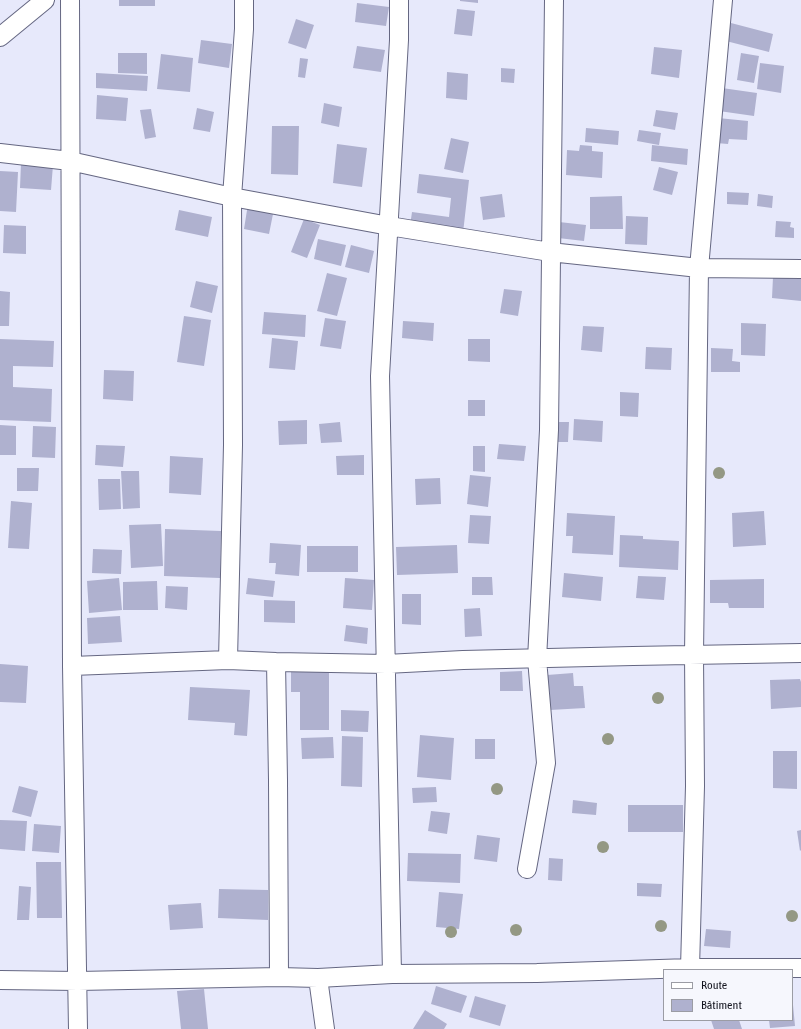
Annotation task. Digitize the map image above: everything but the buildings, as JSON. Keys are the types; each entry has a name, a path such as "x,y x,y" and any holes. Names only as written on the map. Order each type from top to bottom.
{"street":[{"path":"0,37 45,0"},
{"path":"70,0 72,666 78,1029"},
{"path":"228,660 233,445 232,197 244,29 244,0"},
{"path":"392,974 380,376 399,40 399,0"},
{"path":"527,869 546,763 537,659 548,430 554,0"},
{"path":"690,968 694,786 694,654 699,268 723,0"},
{"path":"0,153 70,161 232,197 389,226 550,252 699,268 801,269"},
{"path":"72,666 228,660 386,664 463,660 694,654 801,653"},
{"path":"276,662 279,977"},
{"path":"0,980 78,981 279,977 318,978 392,974 537,973 690,968 801,968"},
{"path":"318,978 325,1029"}]}
